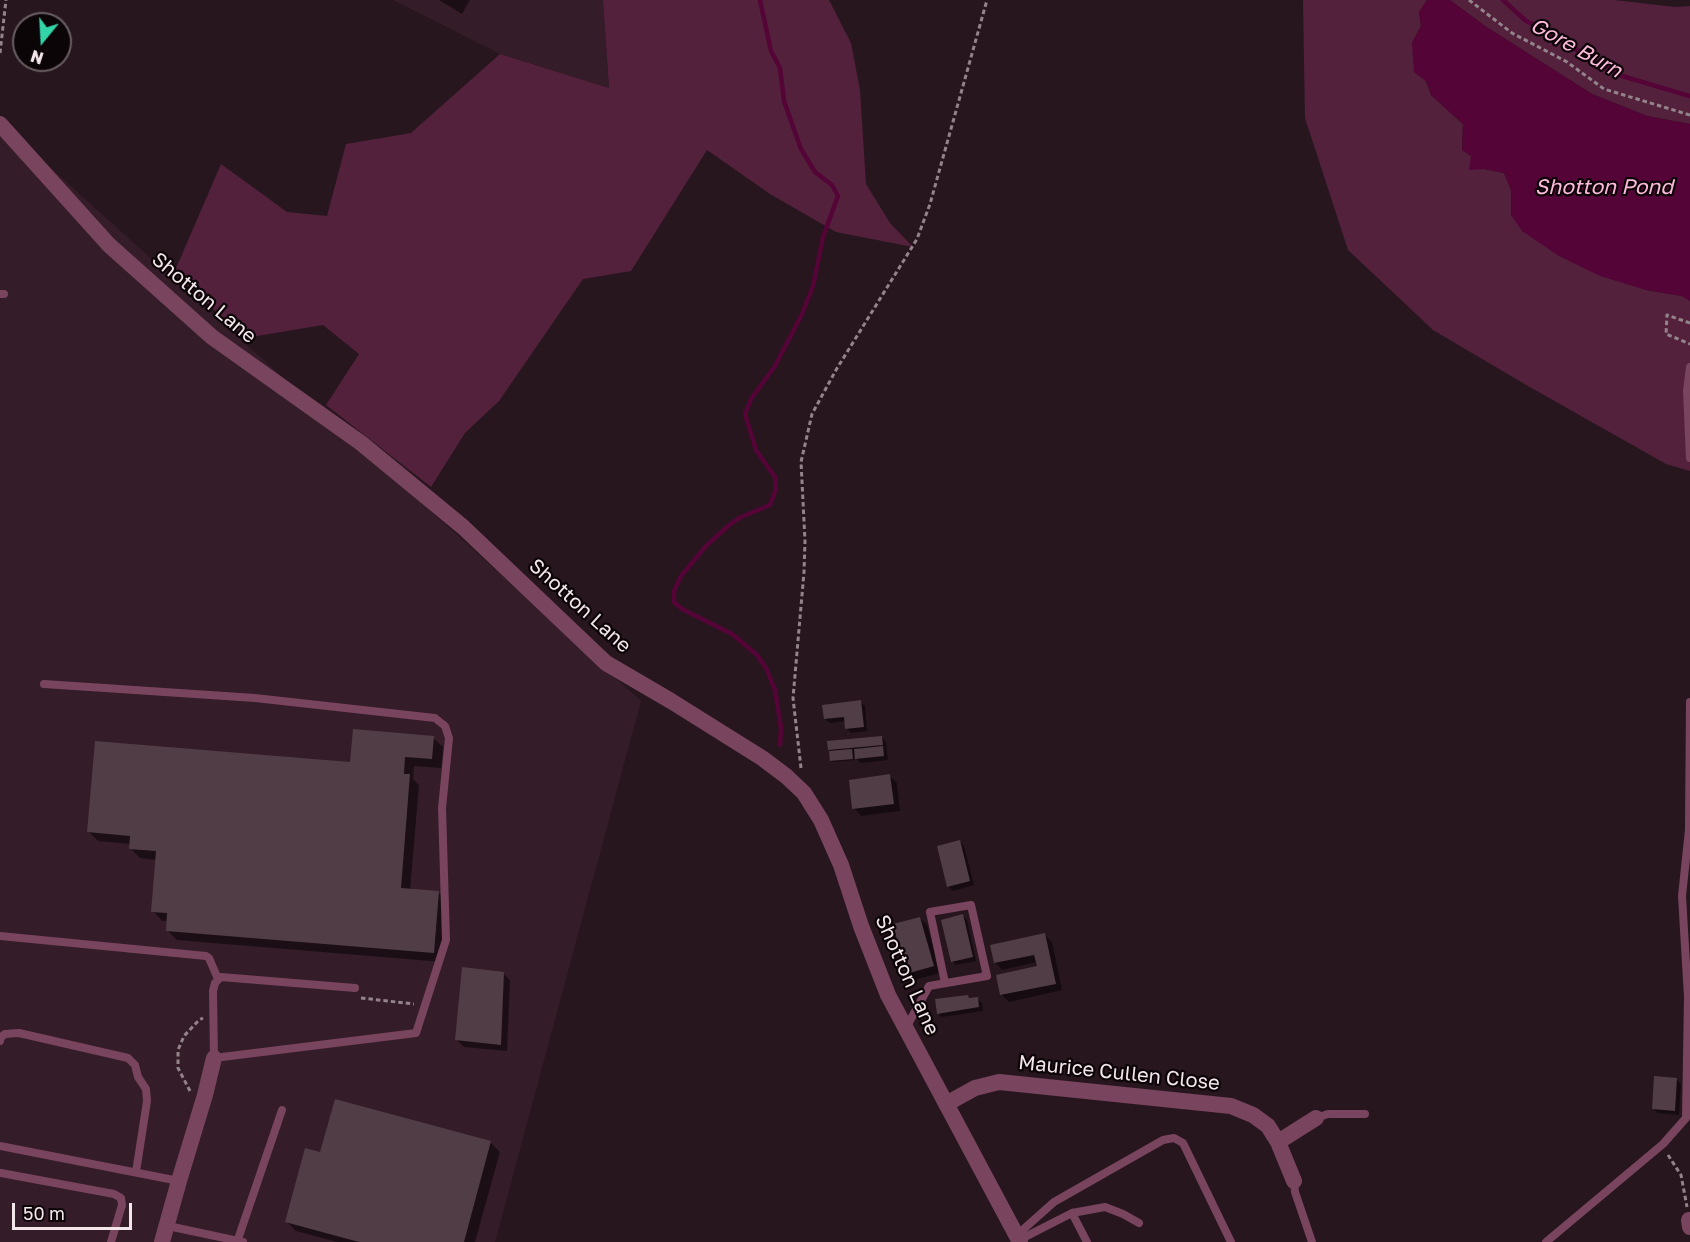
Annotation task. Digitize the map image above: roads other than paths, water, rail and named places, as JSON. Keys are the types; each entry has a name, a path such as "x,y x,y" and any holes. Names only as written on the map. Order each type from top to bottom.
{"street":[{"name":"Shotton Lane","path":"0,124 109,245 212,337 369,450 463,527 606,663 762,758 786,776 804,794 821,820 841,864 861,926 888,995 1019,1239"},
{"path":"162,1242 214,1058"},
{"name":"Maurice Cullen Close","path":"946,1104 975,1088 999,1082 1231,1106 1253,1115 1268,1126 1278,1142 1294,1181"},
{"path":"1278,1142 1316,1118"}],"lane":[{"path":"1690,367 1687,391 1690,458"},
{"path":"44,684 255,698 435,718 445,726 449,738 442,808 446,940 416,1033 214,1058 213,990 218,979 226,976 355,988"},
{"path":"1546,1242 1663,1144 1686,1118 1688,997 1683,896 1689,830 1690,702"},
{"path":"906,1028 929,986 987,976 971,905 930,912 945,983"},
{"path":"0,936 206,956 210,958 218,979"},
{"path":"0,1041 5,1034 19,1033 128,1058 135,1065 138,1077 146,1089 147,1101 136,1172"},
{"path":"168,1226 239,1242 282,1110"},
{"path":"1316,1118 1328,1114 1365,1114"},
{"path":"1019,1239 1054,1202 1163,1140 1174,1138 1183,1143 1231,1242"},
{"path":"0,1146 179,1181"},
{"path":"0,1175 114,1194 121,1198 122,1205 111,1242"},
{"path":"1294,1181 1295,1192 1312,1242"},
{"path":"1019,1239 1072,1213 1105,1207 1139,1223"},
{"path":"1072,1213 1087,1242"}],"water":[{"name":"Shotton Pond","path":"1427,0 1450,0 1485,26 1592,94 1647,116 1690,124 1690,301 1682,296 1646,290 1600,276 1559,256 1522,231 1511,215 1511,190 1504,173 1484,169 1469,170 1471,156 1462,150 1463,124 1431,95 1427,82 1414,72 1412,43 1421,26 1419,12"}],"waterway":[{"path":"760,0 771,51 780,68 784,101 801,149 815,172 832,185 838,196 823,237 813,286 802,314 775,366 751,399 745,414 756,450 775,477 776,489 770,505 739,518 706,546 681,576 674,591 674,602 682,609 732,634 757,655 766,668 775,690 781,728 780,745"},
{"name":"Gore Burn","path":"1503,0 1526,21 1622,76 1690,96"}]}
